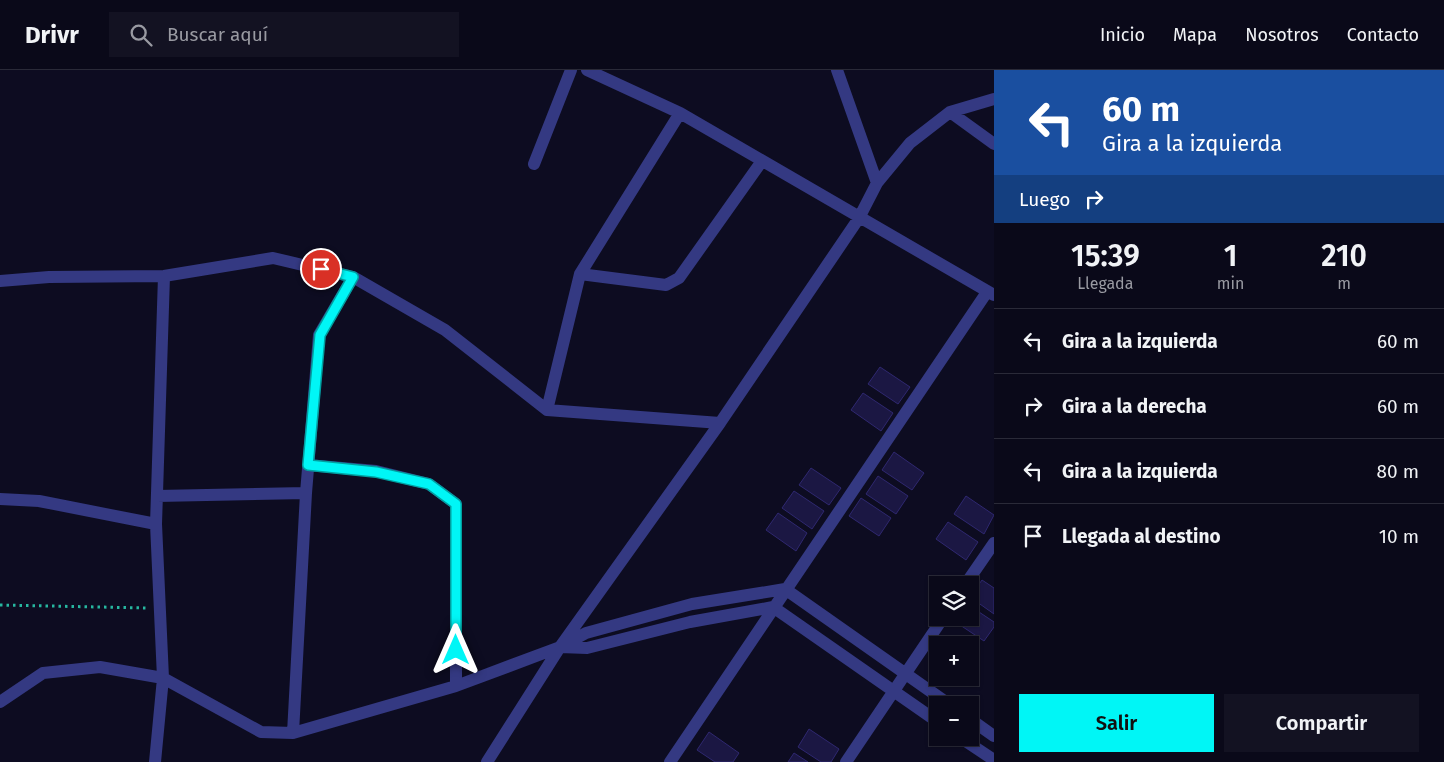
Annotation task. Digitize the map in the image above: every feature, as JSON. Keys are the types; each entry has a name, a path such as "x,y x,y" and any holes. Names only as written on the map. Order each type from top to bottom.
{"street":[{"path":"534,164 572,70"},
{"path":"588,70 680,112 991,294 785,589 670,762"},
{"path":"837,70 877,183"},
{"path":"487,762 560,647 720,423 859,218 877,183 910,143 950,112 994,99"},
{"path":"547,410 580,274 680,112"},
{"path":"950,112 994,144"},
{"path":"580,274 666,285 679,278 762,161"},
{"path":"0,281 49,277 164,276 273,258 353,277 445,330 547,410 720,423"},
{"path":"155,762 162,678 156,524 164,276"},
{"path":"293,733 306,493 320,335 353,277"},
{"path":"308,465 376,472 429,484 456,504 456,686"},
{"path":"157,496 306,493"},
{"path":"0,499 39,501 156,524"},
{"path":"971,576 994,543"},
{"path":"0,702 43,673 100,666 162,678 261,732 293,733 456,686 560,647 586,633 692,604 785,589 937,696"},
{"path":"690,622 692,604"},
{"path":"560,647 587,648 690,622 773,607 929,716"},
{"path":"846,762 937,626"},
{"path":"979,725 994,736"},
{"path":"973,746 994,760"}],"path":[{"path":"0,605 160,608"}],"building":[{"path":"880,367 910,387 898,404 868,384"},
{"path":"863,393 893,413 881,431 851,410"},
{"path":"894,452 924,473 912,490 882,470"},
{"path":"811,468 841,488 829,505 799,485"},
{"path":"878,476 908,496 896,514 866,494"},
{"path":"794,491 824,511 812,529 782,508"},
{"path":"966,496 994,515 984,534 954,514"},
{"path":"861,498 891,518 879,536 849,516"},
{"path":"778,513 807,533 796,551 766,530"},
{"path":"948,522 978,542 966,560 936,539"},
{"path":"982,580 994,588 994,614 979,603 979,584"},
{"path":"979,612 994,622 994,627 984,641 962,626 979,626"},
{"path":"809,729 839,749 831,762 821,762 798,747"},
{"path":"709,732 739,753 733,762 715,762 697,750"},
{"path":"794,753 808,762 788,762"}],"route":[{"path":"321,269 353,277 320,335 308,465 376,472 429,484 456,504 456,650"}]}
